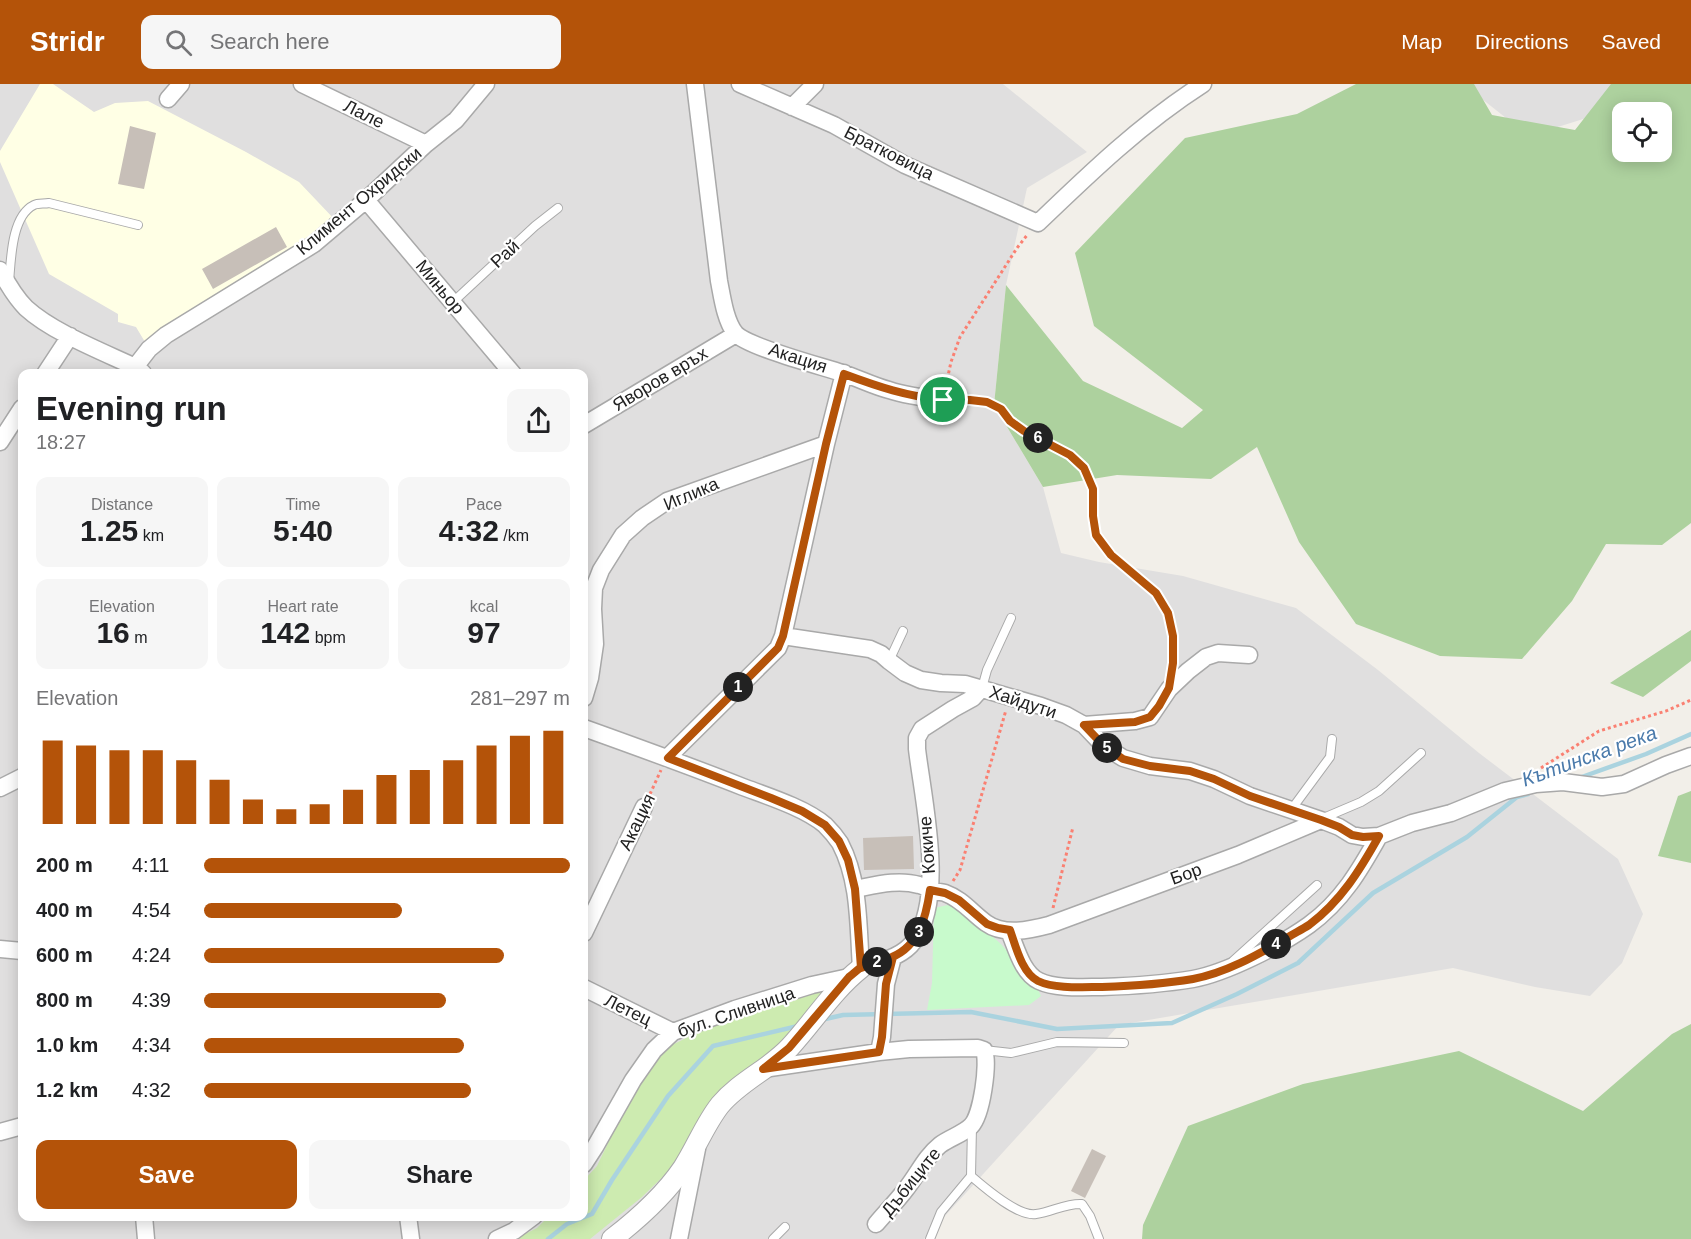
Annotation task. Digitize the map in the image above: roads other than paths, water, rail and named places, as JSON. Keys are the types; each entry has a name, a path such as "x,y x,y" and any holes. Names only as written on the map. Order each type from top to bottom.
{"street":[{"path":"168,99 181,84"},
{"name":"Лале","path":"302,84 426,144"},
{"name":"Климент Охридски","path":"140,369 149,349 166,334 314,244 456,120 486,84"},
{"path":"695,84 719,280 725,310 736,334"},
{"name":"Братковица","path":"740,84 834,125 906,165 1038,223 1110,154 1179,99 1203,84"},
{"path":"792,107 815,84"},
{"name":"Миньор","path":"366,200 509,369"},
{"path":"0,270 9,286 26,307 47,324 138,369"},
{"name":"Акация","path":"668,758 778,648 783,636 844,374 756,345 736,334"},
{"name":"Яворов връх","path":"588,423 736,334"},
{"path":"48,369 70,336"},
{"path":"844,374 888,390 916,397 943,400"},
{"path":"0,442 18,414"},
{"name":"Иглика","path":"588,685 595,644 593,609 589,589 623,535 642,518 667,501 826,444"},
{"name":"Хайдути","path":"783,636 870,649 881,654 905,673 921,680 982,688 1066,715 1084,725 1104,746 1123,759 1150,766 1190,771 1214,779 1250,796 1339,827 1352,835 1379,836"},
{"path":"1084,725 1135,722 1150,717 1169,688 1206,657 1218,653 1249,655"},
{"name":"Кокиче","path":"938,892 931,863 917,738 922,729 973,698 982,688"},
{"path":"588,729 802,811 825,825 839,841 848,860 855,889 849,979 789,1048 736,1090 720,1106 682,1170 662,1196 612,1239"},
{"path":"1010,930 1026,971 1038,981 1059,986 1135,986 1195,978 1224,969 1263,951 1309,925 1337,900 1357,875 1379,836 1412,822 1451,813 1504,791 1536,784 1563,783 1602,787 1623,784 1691,756"},
{"path":"0,788 18,779"},
{"name":"Акация","path":"588,925 644,807"},
{"name":"Бор","path":"855,889 894,882 921,885 959,900 987,924 1010,930 1029,930 1049,925 1238,855 1321,820"},
{"path":"880,1045 885,997 893,957 906,950 914,942 938,892"},
{"path":"0,949 18,951"},
{"name":"бул. Сливница","path":"588,1158 633,1080 654,1050 673,1032 735,1009 812,985 849,979 893,957"},
{"name":"Летец","path":"588,990 673,1032"},
{"path":"763,1069 880,1045 909,1049 978,1047 984,1050 986,1056 980,1110 972,1126"},
{"name":"Дъбиците","path":"876,1224 908,1187 922,1164 940,1145 972,1126"},
{"path":"0,1132 18,1127"},
{"path":"679,1239 699,1142"},
{"path":"144,1221 146,1239"},
{"path":"409,1221 411,1239"},
{"path":"497,1239 527,1221"}],"lane":[{"path":"9,286 16,228 25,213 34,205 49,203 138,225"},
{"name":"Рай","path":"453,302 535,226 558,208"},
{"path":"982,688 987,670 1011,618"},
{"path":"889,661 903,631"},
{"path":"1291,810 1330,757 1332,739"},
{"path":"1321,820 1379,791 1421,753"},
{"path":"1224,969 1317,885"},
{"path":"984,1050 1011,1053 1057,1042 1124,1043"},
{"path":"930,1239 941,1212 972,1176 972,1126"},
{"path":"972,1176 992,1194 1033,1215 1071,1203 1082,1204 1090,1216 1099,1239"},
{"path":"773,1239 785,1227"}],"waterway":[{"name":"Кътинска река","path":"1579,778 1646,754 1691,734"},
{"name":"Кътинска река","path":"821,1020 843,1015 971,1012 1057,1029 1172,1023 1298,963 1373,893 1467,837 1517,797 1528,794"},
{"name":"Кътинска река","path":"588,1216 592,1214 668,1096 713,1046 798,1026"},
{"name":"Кътинска река","path":"548,1239 574,1221"}]}
